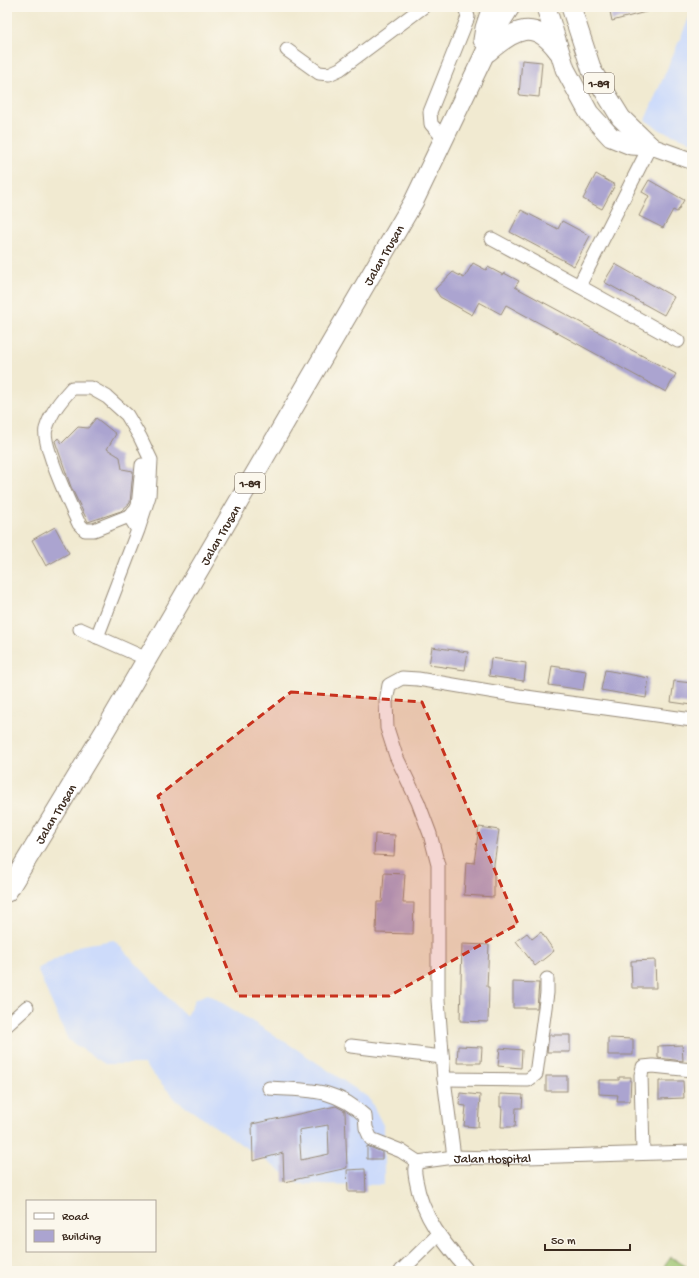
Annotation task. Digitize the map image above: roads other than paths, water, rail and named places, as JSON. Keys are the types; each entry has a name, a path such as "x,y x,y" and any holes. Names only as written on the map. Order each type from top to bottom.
{"highway":[{"name":"Jalan Trusan","path":"483,59 485,28 492,7"},
{"name":"Jalan Trusan","path":"7,892 147,659 406,214 445,140 483,59 510,7"},
{"path":"546,7 565,69 589,113 611,137 631,145 650,146"},
{"name":"1-89","path":"571,7 592,71 621,118 650,146"},
{"path":"483,59 504,38 522,30 539,31 549,38 561,55"}],"main road":[{"path":"650,146 692,161"}],"street":[{"path":"287,50 319,73 329,74 340,69 423,7"},
{"path":"445,140 431,124 430,112 468,17 465,7"},
{"path":"579,286 650,146"},
{"path":"492,239 678,341"},
{"path":"96,637 138,530 149,496 151,460 140,437 127,415 107,397 91,388 72,388 56,406 45,430 48,451 79,524 85,530 94,530 130,516 138,507 142,465 140,437"},
{"path":"130,516 138,530"},
{"path":"80,629 147,659"},
{"path":"454,1157 444,1079 438,1000 438,865 428,828 418,802 396,756 387,728 386,702 389,685 402,678 418,679 519,696 692,720"},
{"path":"444,1079 528,1080 536,1074 547,994 547,979"},
{"path":"7,1025 27,1007"},
{"path":"351,1046 442,1058"},
{"path":"643,1152 641,1075 643,1068 653,1066 692,1070"},
{"path":"269,1088 326,1093 337,1096 356,1107 365,1116 366,1128 370,1139 401,1151 418,1162 415,1169 419,1196 424,1210 438,1235 468,1271"},
{"name":"Jalan Hospital","path":"418,1162 454,1157 493,1158 643,1152 692,1152"},
{"path":"401,1271 438,1235"}]}
